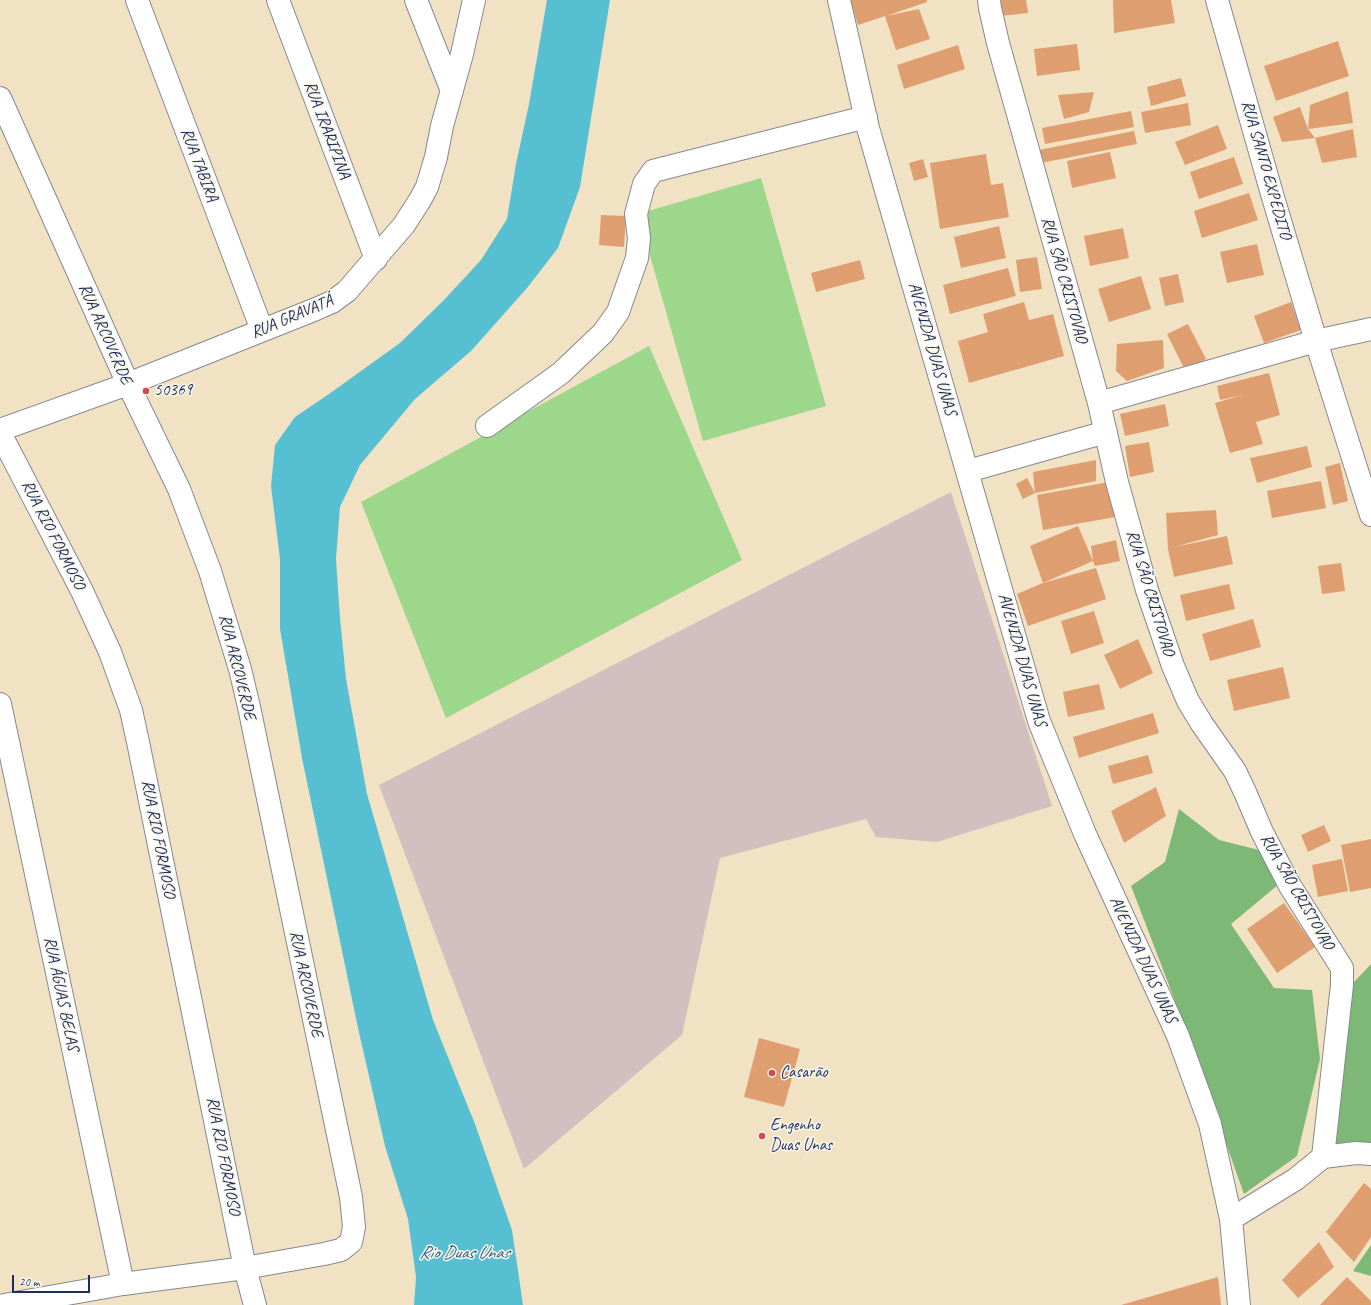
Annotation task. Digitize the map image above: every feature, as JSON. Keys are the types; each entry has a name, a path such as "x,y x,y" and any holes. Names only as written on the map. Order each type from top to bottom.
{"street":[{"name":"RUA TABIRA","path":"136,0 262,330"},
{"name":"RUA IRARIPINA","path":"278,0 376,259"},
{"path":"416,0 452,91"},
{"name":"RUA GRAVATÁ","path":"0,430 128,384 332,302 347,291 404,225 427,187 436,157 474,0"},
{"name":"AVENIDA DUAS UNAS","path":"839,0 866,117 1039,721 1085,834 1178,1036 1210,1124 1231,1219 1239,1305"},
{"name":"RUA SÃO CRISTOVAO","path":"990,0 990,8 998,43 1099,403 1117,482 1147,590 1173,666 1188,701 1235,772 1262,832 1290,886 1342,968 1341,993 1323,1157"},
{"name":"RUA SANTO EXPEDITO","path":"1217,0 1272,194 1316,341 1371,515"},
{"name":"RUA ARCOVERDE","path":"0,98 128,384 179,489 196,530 210,571 240,669 351,1197 354,1227 351,1242 341,1250 245,1268"},
{"path":"488,426 561,373 603,333 618,312 637,258 639,238 636,214 644,184 653,171 866,117"},
{"path":"1099,403 1316,341 1371,329"},
{"path":"968,471 1106,432"},
{"name":"RUA RIO FORMOSO","path":"0,433 82,591 110,652 130,710 142,758 245,1268 256,1305"},
{"name":"RUA ÁGUAS BELAS","path":"0,704 123,1284"},
{"path":"1231,1219 1296,1179 1323,1157 1356,1153 1371,1154"},
{"path":"4,1305 123,1284 245,1268"}],"shaded area":[{"path":"951,492 1052,806 937,842 876,837 866,819 720,858 682,1035 524,1169 379,785"}],"green space":[{"path":"761,178 826,406 703,441 638,214"},
{"path":"649,346 742,560 446,718 361,502"},
{"path":"1179,809 1219,840 1263,851 1279,884 1231,924 1274,988 1312,990 1320,1059 1297,1156 1244,1194 1182,1019 1131,886 1165,862"},
{"path":"1371,964 1371,1144 1321,1149 1341,1019 1354,982"},
{"path":"1371,1245 1371,1276 1353,1271"}],"water":[{"name":"Rio Duas Unas","path":"547,0 610,0 580,187 558,248 527,288 471,351 415,399 360,465 340,507 336,559 340,618 346,679 367,794 433,1020 475,1124 512,1230 523,1305 414,1305 416,1277 408,1219 385,1146 358,1028 302,758 280,629 280,559 271,486 275,445 295,417 400,343 443,301 481,260 507,219"}],"building":[{"path":"850,0 927,0 927,2 886,16 919,9 930,39 896,50 885,16 858,25"},
{"path":"998,0 1026,0 1028,13 1000,16"},
{"path":"1113,0 1171,0 1175,23 1114,33"},
{"path":"1338,41 1349,76 1276,101 1264,66"},
{"path":"1077,44 1080,70 1037,76 1034,49"},
{"path":"958,45 965,69 904,89 897,65"},
{"path":"1181,78 1186,96 1151,106 1147,87"},
{"path":"1348,91 1353,123 1308,129 1310,105"},
{"path":"1094,92 1089,112 1064,119 1058,95"},
{"path":"1188,103 1191,125 1145,133 1141,112"},
{"path":"1300,107 1308,129 1315,138 1282,142 1273,117"},
{"path":"1131,111 1134,127 1045,144 1042,128"},
{"path":"1218,125 1227,149 1185,165 1175,142"},
{"path":"1353,129 1357,157 1322,163 1315,138"},
{"path":"1134,131 1137,144 1041,163 1039,150"},
{"path":"1110,152 1116,178 1072,188 1067,161"},
{"path":"986,154 991,185 1003,183 1009,217 940,229 930,163"},
{"path":"1234,157 1243,184 1199,199 1190,172"},
{"path":"923,159 928,177 914,181 909,163"},
{"path":"1249,193 1258,220 1202,238 1194,211"},
{"path":"601,215 626,216 624,247 599,245"},
{"path":"999,226 1006,258 961,268 954,237"},
{"path":"1123,228 1129,258 1090,266 1084,236"},
{"path":"1257,244 1264,275 1227,283 1220,252"},
{"path":"1037,257 1042,289 1020,292 1016,260"},
{"path":"860,260 865,279 816,292 811,273"},
{"path":"1008,268 1016,296 950,314 943,285"},
{"path":"1178,274 1184,302 1165,306 1159,278"},
{"path":"1141,276 1151,309 1109,322 1098,289"},
{"path":"1024,302 1029,320 1053,314 1064,356 969,383 958,341 988,332 983,314"},
{"path":"1291,302 1301,330 1264,343 1254,316"},
{"path":"1188,324 1206,359 1185,370 1167,334"},
{"path":"1163,340 1164,368 1127,381 1116,371 1117,344"},
{"path":"1269,373 1280,415 1256,422 1263,444 1230,453 1215,403 1242,395 1220,400 1217,386"},
{"path":"1165,404 1169,426 1125,436 1120,414"},
{"path":"1149,442 1154,472 1130,477 1125,446"},
{"path":"1307,446 1312,467 1257,483 1250,458"},
{"path":"1096,460 1096,481 1035,493 1033,472"},
{"path":"1340,463 1348,501 1333,505 1325,467"},
{"path":"1027,478 1035,493 1023,499 1016,484"},
{"path":"1321,481 1326,508 1272,518 1267,491"},
{"path":"1109,482 1115,517 1043,530 1037,495"},
{"path":"1216,510 1218,535 1174,547 1227,536 1233,564 1174,577 1168,549 1166,513"},
{"path":"1078,526 1093,561 1043,583 1030,546"},
{"path":"1116,540 1120,561 1095,566 1091,546"},
{"path":"1341,563 1345,591 1322,594 1318,566"},
{"path":"1096,568 1106,599 1028,626 1017,594 1043,583"},
{"path":"1229,584 1235,609 1186,621 1180,595"},
{"path":"1094,611 1104,643 1071,654 1061,621"},
{"path":"1253,619 1261,647 1210,661 1202,634"},
{"path":"1138,639 1153,673 1120,689 1104,655"},
{"path":"1283,667 1290,698 1234,711 1227,680"},
{"path":"1099,684 1105,709 1068,717 1063,692"},
{"path":"1153,713 1159,733 1079,758 1073,737"},
{"path":"1148,755 1153,773 1113,784 1108,766"},
{"path":"1156,787 1166,816 1124,843 1111,811"},
{"path":"1324,825 1331,841 1308,852 1301,835"},
{"path":"1371,839 1371,888 1350,892 1341,845"},
{"path":"1342,859 1348,891 1318,897 1312,865"},
{"path":"1284,903 1315,947 1277,973 1247,929"},
{"name":"Casarão","path":"759,1038 800,1049 784,1107 744,1097"},
{"path":"1364,1183 1371,1189 1371,1237 1354,1262 1326,1232"},
{"path":"1319,1242 1334,1267 1298,1298 1282,1280"},
{"path":"1218,1277 1221,1305 1121,1305"},
{"path":"1347,1277 1371,1301 1371,1305 1320,1305"}],"place":[{"name":"50369","path":"146,391"},
{"name":"Casarão","path":"772,1073"},
{"name":"Engenho Duas Unas","path":"762,1136"}]}
